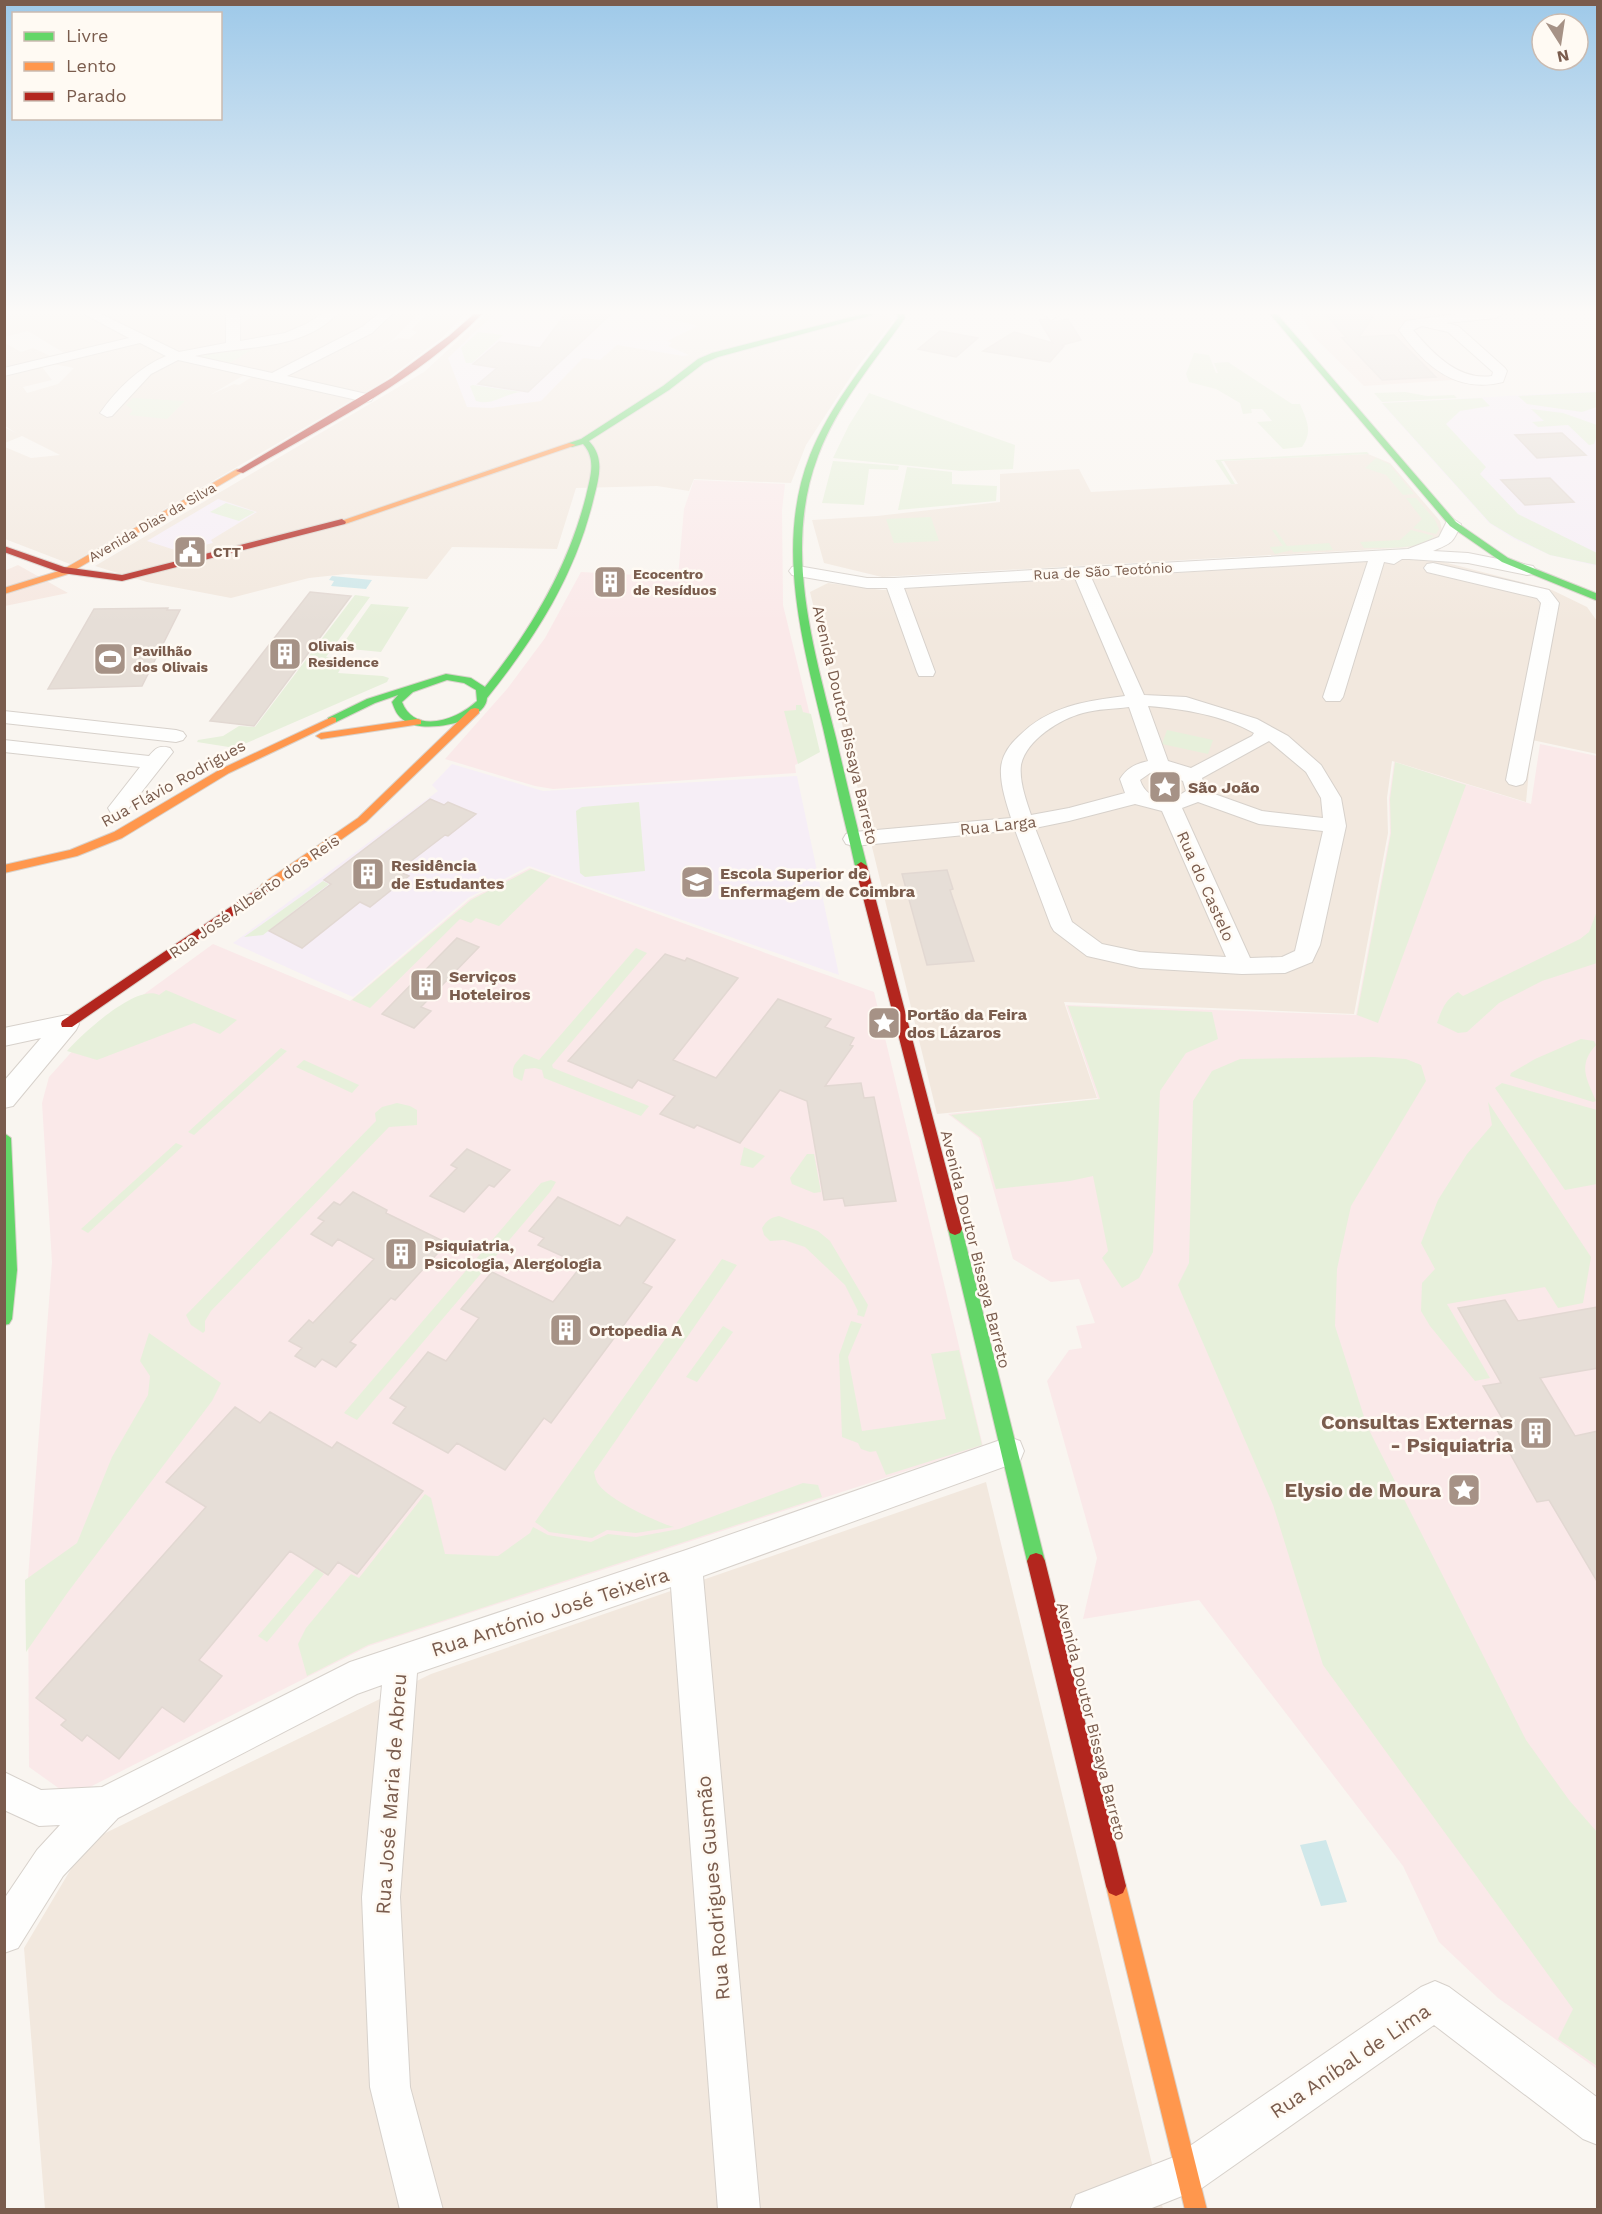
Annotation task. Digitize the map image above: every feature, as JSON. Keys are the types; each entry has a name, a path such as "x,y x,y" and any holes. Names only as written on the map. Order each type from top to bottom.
{"street":[{"name":"Avenida Dias da Silva","path":"65,572 333,417"},
{"path":"4,549 42,566 65,572 122,578 365,516 584,441 619,417"},
{"name":"Avenida Doutor Bissaya Barreto","path":"835,417 814,456 800,510 798,571 805,629 854,839 944,1186 1191,2191"},
{"path":"1369,417 1467,522 1485,548 1527,570 1598,598"},
{"path":"499,652 527,636 558,585 590,503 595,453 584,441"},
{"path":"1408,554 1446,540 1467,522"},
{"path":"1522,552 1548,562"},
{"path":"1408,554 1468,558 1527,570"},
{"name":"Rua de São Teotónio","path":"798,571 867,583 894,583 1408,554"},
{"path":"1333,697 1378,556 1543,594 1550,603 1516,780"},
{"path":"4,591 65,572"},
{"path":"1081,573 1124,667 1160,765"},
{"path":"894,583 926,672"},
{"name":"Rua José Alberto dos Reis","path":"4,1099 67,1024 362,820 431,756 475,711 482,702 483,696 504,672 527,636"},
{"path":"446,677 472,666"},
{"path":"446,677 476,684 483,696"},
{"name":"Rua Flávio Rodrigues","path":"4,869 73,853 118,835 225,771 371,701 408,689 419,682 446,677"},
{"path":"408,689 401,696 398,704 400,712 423,723 431,756"},
{"path":"1136,700 1160,700 1198,706 1250,723 1264,731 1281,740 1314,769 1331,798 1335,826 1309,945 1304,956 1285,965 1242,966 1140,960 1095,951 1062,926 1023,824 1014,793 1011,766 1017,749 1037,729 1064,713 1082,707 1136,700"},
{"name":"Rua Flávio Rodrigues","path":"287,742 342,732 455,721 475,711"},
{"path":"4,717 176,736 118,808"},
{"path":"1264,731 1260,740 1193,785 1186,802 1170,806 1147,801 1131,788 1130,779 1136,771 1146,766 1160,765 1177,768 1193,785 1259,817 1335,826"},
{"path":"4,746 154,763"},
{"name":"Rua Larga","path":"854,839 1023,824 1105,808 1138,796"},
{"name":"Rua do Castelo","path":"1170,806 1242,966"},
{"name":"Rua José Alberto dos Reis","path":"4,1037 67,1024"},
{"path":"4,1137 10,1270 4,1319"},
{"name":"Rua António José Teixeira","path":"4,1934 50,1863 105,1805 350,1680 686,1566 1009,1451"},
{"name":"Rua Rodrigues Gusmão","path":"686,1566 739,2210"},
{"name":"Rua José Maria de Abreu","path":"401,1662 381,1897 390,2087 422,2210"},
{"name":"Rua António José Teixeira","path":"4,1790 39,1808 105,1805"},
{"name":"Rua Aníbal de Lima","path":"1191,2191 1435,2001 1598,2124"},
{"path":"1091,2210 1191,2191"}],"shaded area":[{"path":"5,417 322,417 70,564 5,539 5,447 31,458 60,455 22,436 5,443 4,427 16,433 5,426"},
{"path":"347,417 824,417 806,445 791,483 694,479 689,491 657,486 576,488 557,549 452,547 427,579 346,574 309,578 231,598 147,582 95,566"},
{"path":"1394,417 1597,417 1597,566 1550,555 1514,539 1489,523"},
{"path":"1368,454 1390,463 1440,521 1441,536 1415,547 882,577 824,563 812,520 877,516 1000,502 1000,474 1079,469 1091,492 1238,484 1224,461"},
{"path":"694,480 785,484 782,510 783,605 819,752 795,765 796,773 553,789 535,786 445,759 507,689 545,638 581,572 678,577 684,509"},
{"path":"218,499 257,512 211,540 213,543 178,551 147,541"},
{"path":"1428,558 1552,590 1587,607 1597,621 1597,754 1532,740 1526,802 1392,761 1387,798 1388,833 1354,1014 1064,1002 1097,1098 937,1114 810,592 828,583 883,590"},
{"path":"18,565 68,593 5,606 4,571"},
{"path":"1540,744 1597,756 1597,2069 1498,1998 1439,1942 1403,1866 1199,1600 1083,1619 1097,1558 1047,1381 1069,1350 1082,1348 1076,1326 1095,1323 1079,1279 1051,1282 1013,1259 979,1138 948,1114 1098,1099 1066,1005 1356,1015 1390,833 1389,799 1394,762 1531,804"},
{"name":"Escola Superior de Enfermagem de Coimbra","path":"452,764 543,791 797,776 839,975 529,866 468,898 353,997 233,943 438,791 432,785"},
{"path":"530,868 874,992 983,1446 369,1646 84,1790 64,1792 29,1767 28,1578 52,1262 42,1103 49,1077 85,1037 213,944 350,1001 470,899"},
{"path":"986,1482 1163,2209 45,2209 24,1948 87,1842 431,1674"}],"green space":[{"path":"854,417 937,417 1015,445 1013,469 961,471 833,458"},
{"path":"1269,417 1305,417 1308,431 1302,447 1283,449 1257,422 1272,421"},
{"path":"1395,417 1453,417 1446,424 1486,467 1480,474 1518,514 1597,553 1597,565 1550,555 1490,523"},
{"path":"1540,417 1575,417 1597,425 1594,444 1589,445 1568,425 1538,427 1532,422 1544,421"},
{"path":"1367,452 1369,454 1221,461 1235,484 1231,484 1215,460"},
{"path":"1376,458 1389,464 1414,494 1403,495 1386,475 1365,468"},
{"path":"833,461 899,466 898,470 869,469 864,505 822,503"},
{"path":"907,467 952,472 952,484 997,486 996,501 898,510"},
{"path":"1406,498 1416,498 1435,520 1439,529 1436,534 1413,528 1422,519"},
{"path":"226,503 255,512 239,521 210,512"},
{"path":"931,517 939,541 894,543 886,519"},
{"path":"1272,530 1276,530 1287,546 1329,543 1333,550 1293,552 1292,550 1275,554 1270,547 1283,546"},
{"path":"1411,530 1434,536 1419,544 1400,547 1364,548 1360,542 1400,540"},
{"path":"355,595 370,597 326,657 346,659 338,673 383,676 389,678 387,682 235,748 197,742 223,736 239,726 255,727"},
{"path":"371,604 409,607 381,652 340,648"},
{"path":"796,705 801,705 803,712 811,714 820,752 798,764 784,711 796,710"},
{"path":"1167,730 1213,740 1208,754 1162,744"},
{"path":"1395,762 1466,785 1378,1023 1357,1015 1391,833 1390,799"},
{"path":"639,802 645,871 585,877 580,873 576,811 582,807"},
{"path":"531,869 551,876 499,926 476,918 471,923 460,919 370,1008 352,1000 471,900"},
{"path":"323,881 329,884 263,935 244,937"},
{"path":"1597,911 1597,963 1542,981 1499,1003 1467,1032 1458,1033 1437,1023 1444,1005 1458,992 1463,996 1580,939 1589,932"},
{"path":"636,948 647,953 552,1065 553,1068 649,1106 641,1116 544,1078 542,1070 525,1069 522,1081 514,1077 514,1067 519,1059 524,1054 539,1060"},
{"path":"166,990 237,1020 220,1034 194,1023 97,1060 67,1051 85,1033 124,1003 137,996 149,993 159,995"},
{"path":"1068,1006 1212,1012 1218,1039 1186,1053 1160,1091 1153,1252 1139,1278 1122,1288 1102,1258 1108,1251 1093,1176 1070,1181 996,1189 981,1138 951,1115 1100,1099"},
{"path":"1581,1039 1594,1041 1596,1045 1585,1066 1587,1079 1596,1101 1510,1076 1511,1073 1535,1059"},
{"path":"281,1048 287,1051 194,1135 188,1132"},
{"path":"1374,1057 1406,1059 1421,1065 1426,1081 1351,1206 1337,1269 1335,1326 1367,1426 1526,1740 1569,1800 1597,1832 1597,2066 1558,2039 1573,2009 1323,1665 1273,1505 1178,1285 1189,1263 1193,1101 1212,1071 1240,1059"},
{"path":"304,1060 359,1085 352,1093 296,1067"},
{"path":"1502,1083 1597,1110 1597,1184 1565,1190 1495,1088"},
{"path":"1488,1102 1591,1257 1583,1303 1558,1308 1545,1287 1447,1304 1490,1378 1475,1381 1430,1326 1421,1311 1422,1283 1435,1269 1421,1243 1438,1200 1467,1154 1492,1125"},
{"path":"397,1103 417,1110 417,1125 389,1127 211,1311 205,1321 203,1333 191,1325 186,1315 376,1121 375,1113 382,1107"},
{"path":"176,1143 183,1146 88,1233 81,1229"},
{"path":"744,1147 765,1156 753,1168 740,1165"},
{"path":"807,1154 814,1154 821,1192 814,1193 792,1184 790,1178"},
{"path":"551,1180 556,1182 550,1192 357,1420 344,1413 541,1183"},
{"path":"779,1216 818,1231 830,1241 868,1305 864,1317 857,1315 858,1311 845,1285 805,1247 784,1240 770,1241 764,1235 762,1228 771,1219"},
{"path":"722,1259 737,1265 594,1472 598,1484 623,1504 674,1527 636,1533 607,1530 592,1538 549,1532 535,1522"},
{"path":"851,1321 862,1324 848,1357 862,1431 946,1419 931,1354 959,1350 982,1445 886,1475 876,1451 861,1449 858,1443 842,1437 839,1355"},
{"path":"723,1326 733,1332 697,1382 686,1377"},
{"path":"149,1333 221,1383 212,1401 68,1592 26,1652 25,1580 77,1543 112,1457 148,1395 150,1376 140,1361"},
{"path":"803,1483 818,1485 822,1497 368,1645 307,1676 298,1644 306,1628 351,1574 359,1578 425,1494 431,1498 445,1554 498,1556 530,1533 533,1527 548,1535 591,1542 608,1534 636,1537 679,1529"},
{"path":"316,1568 324,1574 267,1642 258,1636"}],"water":[{"path":"332,576 372,580 366,589 331,586 334,581 329,580"},
{"path":"1326,1840 1347,1902 1321,1906 1300,1845"}],"building":[{"path":"1562,433 1586,455 1537,458 1515,435"},
{"path":"1550,478 1574,502 1525,505 1501,480"},
{"name":"Olivais Residence","path":"310,592 351,596 254,726 210,721"},
{"name":"Pavilhão dos Olivais","path":"168,608 167,610 180,610 142,686 48,689 94,609"},
{"name":"Residência de Estudantes","path":"430,799 444,805 448,802 476,814 398,871 409,876 370,907 360,902 302,948 269,931 331,884 324,880"},
{"path":"947,870 953,889 950,890 974,961 927,965 902,874"},
{"name":"Serviços Hoteleiros","path":"457,938 479,947 421,1007 431,1011 414,1028 382,1014"},
{"path":"665,954 685,961 687,958 738,978 673,1060 716,1078 778,999 831,1019 825,1027 854,1038 850,1045 853,1046 825,1086 861,1083 864,1098 874,1097 896,1201 845,1206 843,1198 824,1200 807,1101 780,1090 740,1143 697,1125 694,1128 660,1114 675,1096 638,1080 632,1088 568,1061"},
{"path":"467,1149 510,1170 494,1187 489,1185 464,1212 430,1196 457,1168 451,1165"},
{"name":"Psiquiatria, Psicologia, Alergologia","path":"353,1192 387,1210 386,1213 447,1243 395,1300 391,1298 350,1342 356,1345 336,1367 322,1359 315,1367 295,1356 302,1348 289,1341 309,1320 313,1323 374,1259 338,1239 332,1246 311,1234 324,1221 318,1218 334,1202 340,1205"},
{"name":"Ortopedia A","path":"558,1197 620,1226 627,1217 675,1240 643,1283 652,1287 551,1423 544,1418 505,1470 457,1443 448,1453 393,1423 406,1407 390,1398 428,1352 446,1361 479,1318 461,1309 492,1272 553,1302 582,1265 538,1245 544,1238 529,1231"},
{"name":"Consultas Externas - Psiquiatria","path":"1505,1300 1518,1321 1598,1307 1598,1368 1540,1378 1575,1436 1598,1431 1598,1583 1549,1500 1537,1502 1497,1430 1508,1428 1483,1386 1501,1383 1458,1308"},
{"path":"235,1407 260,1423 270,1412 332,1448 337,1442 423,1491 357,1574 338,1562 328,1575 290,1551 199,1660 222,1676 184,1722 162,1707 119,1759 87,1735 82,1741 61,1725 66,1720 36,1698 206,1507 166,1482"}],"traffic: fast":[{"path":"572,445 584,441 621,417"},
{"path":"834,417 814,456 804,488 798,521 799,588 818,688 861,866"},
{"path":"1362,417 1453,524 1505,560 1598,598"},
{"path":"483,696 519,650 535,625 575,548 596,469 594,453 584,441"},
{"path":"446,677 467,680 481,689 482,702 462,717 449,722 422,724 410,721 402,714 397,702 409,690 446,677"},
{"path":"332,720 371,701 407,689"},
{"path":"4,1138 10,1270 4,1319"},
{"path":"955,1229 1036,1561"}],"traffic: slow":[{"path":"342,522 572,445"},
{"path":"4,591 65,572 240,471"},
{"path":"266,887 362,820 475,711"},
{"path":"4,869 73,853 118,835 225,771 332,720"},
{"path":"321,736 417,722"},
{"path":"1116,1886 1196,2210"}],"traffic: jam":[{"path":"240,471 332,417"},
{"path":"4,549 62,570 122,578 342,522"},
{"path":"861,866 955,1229"},
{"path":"67,1024 266,887"},
{"path":"1036,1561 1116,1886"}],"place":[{"name":"CTT","path":"190,552"},
{"name":"Ecocentro de Resíduos","path":"610,582"},
{"name":"Olivais Residence","path":"285,654"},
{"name":"Pavilhão dos Olivais","path":"110,659"},
{"name":"São João","path":"1165,787"},
{"name":"Residência de Estudantes","path":"368,874"},
{"name":"Escola Superior de Enfermagem de Coimbra","path":"697,882"},
{"name":"Serviços Hoteleiros","path":"426,985"},
{"name":"Portão da Feira dos Lázaros","path":"884,1023"},
{"name":"Psiquiatria, Psicologia, Alergologia","path":"401,1254"},
{"name":"Ortopedia A","path":"566,1330"},
{"name":"Consultas Externas - Psiquiatria","path":"1536,1433"},
{"name":"Elysio de Moura","path":"1464,1490"}]}
